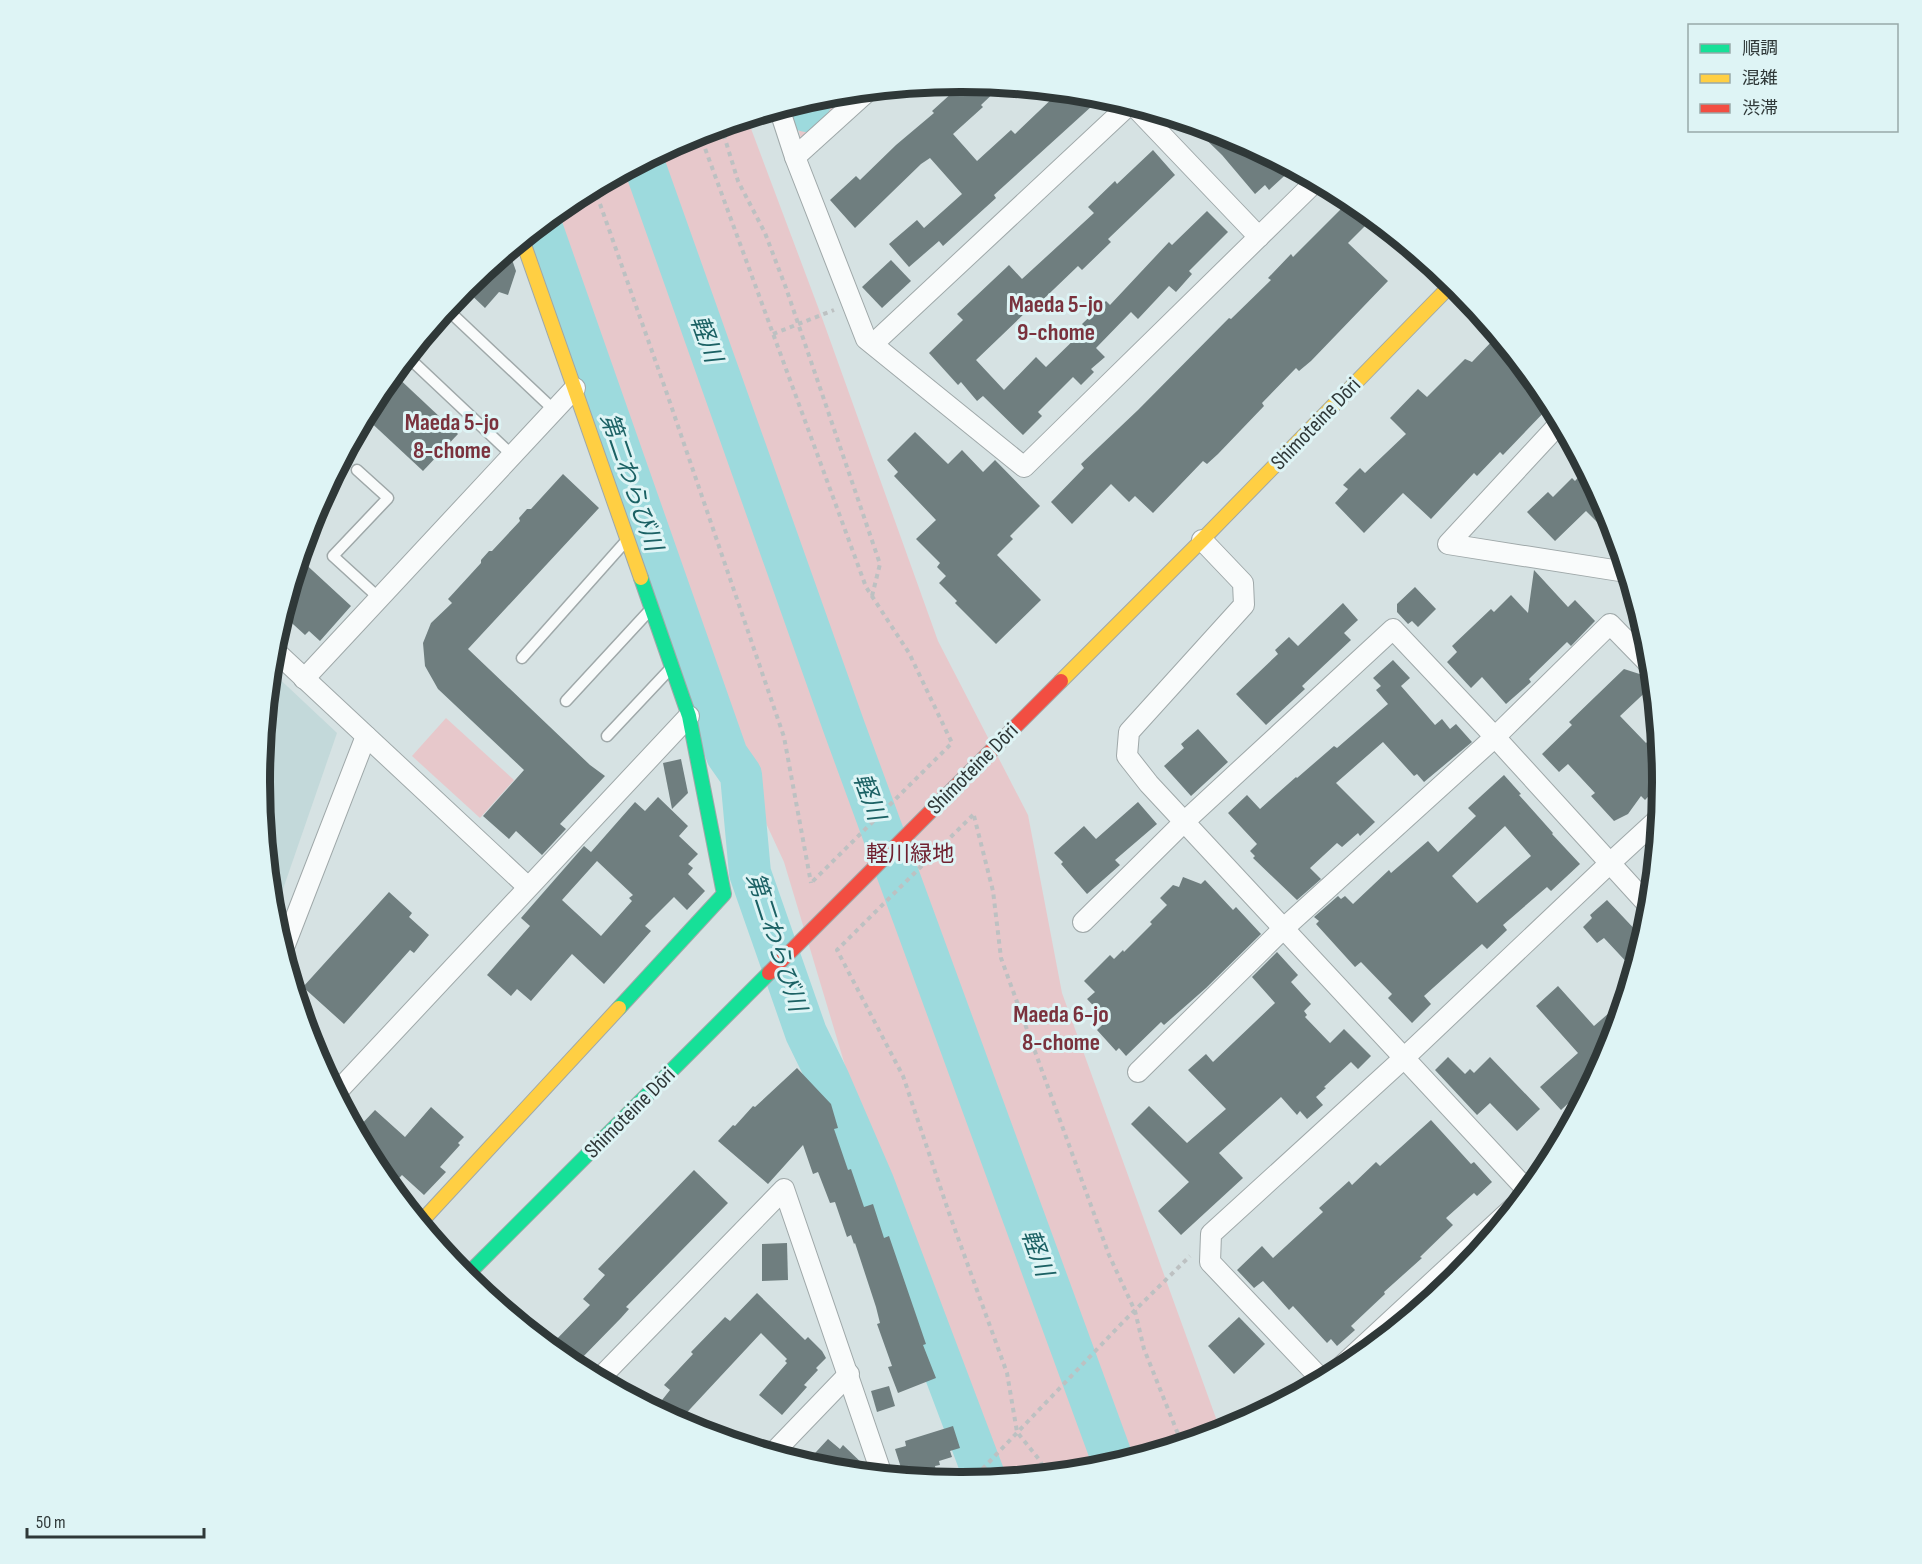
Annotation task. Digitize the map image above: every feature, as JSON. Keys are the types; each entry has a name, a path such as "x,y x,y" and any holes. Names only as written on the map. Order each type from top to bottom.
{"main road":[{"path":"425,1217 724,894 690,716 525,247"},
{"name":"Shimoteine Dōri","path":"473,1270 1202,540 1445,291"}],"street":[{"path":"795,157 859,99"},
{"path":"873,344 1125,112"},
{"path":"781,115 795,157 866,339 1024,467 1310,187"},
{"path":"1142,116 1259,237"},
{"path":"304,679 574,388"},
{"path":"1554,429 1448,544 1618,571"},
{"path":"1202,540 1243,583 1244,605 1129,732 1127,756 1149,784 1522,1184"},
{"path":"1138,1072 1283,929 1495,737 1610,624 1639,654"},
{"path":"1083,922 1185,822 1393,629 1495,737 1641,899"},
{"path":"282,658 528,887"},
{"path":"342,1087 690,716"},
{"path":"288,936 366,736"},
{"path":"1316,1374 1210,1262 1211,1234 1404,1058 1650,826"},
{"path":"605,1373 784,1189 880,1468"},
{"path":"1379,1331 1472,1246"},
{"path":"778,1448 849,1374"}],"lane":[{"path":"453,315 554,410"},
{"path":"413,362 512,455"},
{"path":"357,470 388,498 333,556 379,598"},
{"path":"522,658 628,539"},
{"path":"566,701 652,608"},
{"path":"607,735 672,666"}],"path":[{"path":"723,134 738,181 765,233 880,564 872,597"},
{"path":"597,196 784,737 811,883 952,743 909,653 866,587 703,142"},
{"path":"773,334 835,309"},
{"path":"1043,1468 1041,1462 1016,1433 1007,1373 949,1213 903,1076 837,950 973,815 993,891 1001,958 1108,1255 1135,1311 1144,1349 1179,1437"},
{"path":"980,1472 1211,1234"}],"shaded area":[{"path":"278,678 337,733 280,897 276,872 270,782"}],"green space":[{"path":"847,101 802,142 793,112"},
{"name":"軽川緑地","path":"750,125 821,315 938,641 1028,815 1062,993 1218,1423 1140,1449 1096,1459 1051,1467 988,1471 853,1092 784,862 705,691 545,231 616,184 656,163 697,144"},
{"path":"446,718 514,780 480,818 412,756"}],"building":[{"path":"953,92 994,93 981,105 983,107 953,134 977,161 1011,130 1015,134 1053,97 1094,105 994,195 996,198 943,246 939,241 909,267 889,244 917,220 924,228 962,194 930,158 855,228 830,200 856,176 860,180 934,113 932,111"},
{"path":"1201,135 1287,174 1269,190 1265,185 1255,194 1222,155"},
{"path":"1153,150 1175,175 1108,239 1111,242 1082,270 1078,266 976,360 1004,390 1036,357 1046,367 1086,328 1082,324 1106,301 1110,305 1169,242 1172,245 1207,211 1228,232 1189,271 1192,274 1176,292 1169,286 1138,319 1131,312 1096,348 1105,357 1091,369 1094,372 1081,385 1073,377 1038,412 1042,416 1023,435 983,396 977,401 961,382 958,385 929,353 963,320 957,314 1009,265 1022,279 1094,213 1088,207 1115,181 1117,184"},
{"path":"1343,207 1367,224 1348,243 1388,281 1311,361 1299,371 1296,368 1262,403 1264,406 1218,454 1207,464 1203,461 1153,513 1135,496 1129,502 1111,484 1072,524 1051,502 1084,468 1081,464 1229,318 1231,319 1271,280 1268,278 1291,254 1293,257"},
{"path":"512,258 516,271 508,295 499,292 485,308 472,295"},
{"path":"891,260 911,281 882,308 862,287"},
{"path":"1492,341 1544,412 1503,455 1500,452 1477,476 1474,473 1431,519 1403,493 1364,533 1335,503 1348,489 1343,485 1360,468 1365,473 1406,434 1390,418 1418,389 1427,397 1465,359 1472,362"},
{"path":"400,380 458,434 423,471 372,423"},
{"path":"915,432 948,464 962,450 983,472 995,460 1040,506 1010,536 1013,539 997,555 1041,600 996,644 955,603 957,601 939,583 946,576 937,567 940,563 916,539 936,520 894,476 898,472 887,460"},
{"path":"563,474 599,508 468,649 590,765 605,776 560,824 566,829 542,855 516,831 509,839 483,816 524,770 438,689 425,666 423,643 431,623 452,603 448,599 489,551 492,551 520,521 519,518 527,509 531,509"},
{"path":"1580,476 1603,528 1586,511 1555,541 1527,512 1548,492 1553,497 1572,478 1575,481"},
{"path":"306,564 351,606 320,641 309,631 305,635 290,621"},
{"path":"1534,570 1568,607 1575,600 1595,621 1571,646 1567,642 1529,679 1531,682 1506,704 1482,677 1471,688 1447,662 1457,652 1452,646 1491,609 1494,612 1511,595 1528,613"},
{"path":"1415,587 1436,609 1418,627 1412,621 1408,624 1397,612 1397,604"},
{"path":"1343,603 1358,620 1344,633 1351,640 1302,686 1305,689 1266,725 1236,694 1278,654 1275,650 1289,637 1298,646"},
{"path":"1393,660 1410,678 1401,686 1435,725 1442,719 1450,729 1456,724 1472,742 1424,782 1417,774 1414,776 1383,742 1336,783 1375,822 1360,836 1358,833 1342,847 1337,843 1310,868 1321,879 1297,900 1253,858 1255,856 1250,851 1257,844 1228,813 1247,795 1260,809 1296,777 1334,746 1337,748 1388,704 1376,690 1381,686 1373,678"},
{"path":"1624,669 1643,675 1646,692 1620,716 1646,743 1650,739 1652,793 1645,800 1641,796 1628,814 1614,821 1591,796 1595,793 1568,764 1559,772 1542,754 1572,725 1569,722"},
{"path":"1198,729 1228,762 1191,796 1164,766 1184,748 1181,744"},
{"path":"681,759 688,793 672,809 663,763"},
{"path":"1504,775 1552,834 1580,864 1551,891 1547,887 1503,925 1507,930 1487,949 1482,944 1424,996 1431,1004 1412,1023 1388,998 1392,994 1361,962 1355,967 1316,924 1319,921 1314,917 1338,896 1341,899 1345,896 1353,904 1389,870 1391,873 1428,841 1438,852 1476,816 1468,808","holes":["1505,826 1531,856 1477,903 1452,876"]},
{"path":"658,797 688,826 679,836 698,854 688,864 693,868 688,874 705,891 687,910 674,897 645,926 651,931 604,984 572,954 531,1001 517,989 511,996 487,975 530,926 521,918 584,846 591,852 635,802 645,811","holes":["597,861 633,895 629,898 632,901 601,936 562,900"]},
{"path":"1138,802 1157,824 1115,860 1120,865 1087,894 1054,853 1084,826 1096,839"},
{"path":"1183,877 1201,884 1205,880 1233,910 1236,907 1261,934 1206,988 1164,1025 1161,1022 1126,1056 1119,1048 1116,1051 1097,1030 1107,1020 1087,999 1095,992 1084,981 1110,955 1114,959 1123,950 1124,952 1152,924 1150,922 1167,905 1160,898 1173,885 1179,887"},
{"path":"389,892 412,913 409,917 429,935 414,953 410,950 344,1024 303,987"},
{"path":"1607,900 1635,930 1627,963 1604,938 1597,943 1583,927 1592,918 1590,915"},
{"path":"1277,952 1298,975 1291,982 1311,1004 1304,1011 1307,1015 1305,1017 1330,1043 1344,1029 1371,1056 1358,1069 1351,1062 1324,1087 1326,1088 1316,1097 1323,1105 1307,1119 1300,1111 1297,1115 1281,1097 1219,1153 1243,1178 1181,1235 1158,1211 1189,1182 1131,1124 1149,1106 1187,1143 1226,1109 1188,1070 1206,1054 1213,1062 1275,1003 1252,977"},
{"path":"1558,986 1594,1026 1613,1010 1580,1087 1574,1098 1561,1110 1540,1087 1578,1053 1536,1006"},
{"path":"1448,1057 1465,1074 1470,1069 1474,1073 1490,1057 1540,1109 1517,1131 1490,1103 1477,1115 1435,1070"},
{"path":"797,1068 831,1104 838,1128 834,1129 848,1170 851,1169 864,1207 873,1204 884,1238 889,1236 926,1344 923,1345 936,1378 898,1393 888,1367 892,1366 877,1324 880,1323 876,1307 855,1243 851,1235 847,1237 835,1202 830,1203 818,1172 813,1174 803,1145 768,1184 718,1141 753,1106 755,1107"},
{"path":"431,1107 464,1137 458,1143 460,1145 440,1167 446,1172 424,1195 402,1175 399,1178 389,1169 362,1124 375,1110 405,1137"},
{"path":"1431,1120 1471,1164 1474,1162 1492,1182 1477,1196 1474,1193 1446,1218 1453,1225 1351,1326 1355,1330 1337,1346 1331,1339 1327,1343 1293,1306 1289,1310 1263,1281 1254,1288 1237,1270 1262,1246 1273,1258 1323,1212 1319,1208 1349,1181 1352,1185 1376,1162 1380,1166"},
{"path":"694,1170 728,1203 626,1307 629,1309 581,1359 555,1340 590,1305 583,1299 605,1275 598,1269"},
{"path":"787,1243 788,1280 762,1281 762,1244"},
{"path":"757,1293 805,1340 808,1337 826,1358 804,1385 807,1387 782,1415 759,1395 787,1363 785,1361 787,1359 761,1333 685,1414 660,1403 670,1390 664,1385 693,1354 691,1352 725,1317 730,1321"},
{"path":"1239,1317 1265,1344 1234,1374 1208,1346"},
{"path":"889,1386 895,1406 877,1412 871,1391"},
{"path":"953,1426 960,1448 950,1451 952,1457 939,1461 940,1465 935,1466 936,1471 902,1470 895,1449 906,1446 905,1441"},
{"path":"828,1439 840,1449 843,1445 865,1466 826,1459 812,1456"}],"waterway":[{"name":"軽川","path":"646,168 844,727 1111,1456"},
{"name":"第二わらび川","path":"544,232 727,755 741,775 750,873 806,1033 873,1182 982,1472"}],"traffic: fast":[{"path":"619,1008 724,894 689,716 641,578"},
{"path":"473,1269 769,973"}],"traffic: slow":[{"path":"525,247 641,578"},
{"path":"1061,681 1445,291"},
{"path":"425,1217 619,1008"}],"traffic: jam":[{"path":"769,973 1061,681"}],"district":[{"name":"Maeda 5-jo 9-chome","path":"1056,318"},
{"name":"Maeda 5-jo 8-chome","path":"452,436"},
{"name":"Maeda 6-jo 8-chome","path":"1061,1028"}]}
